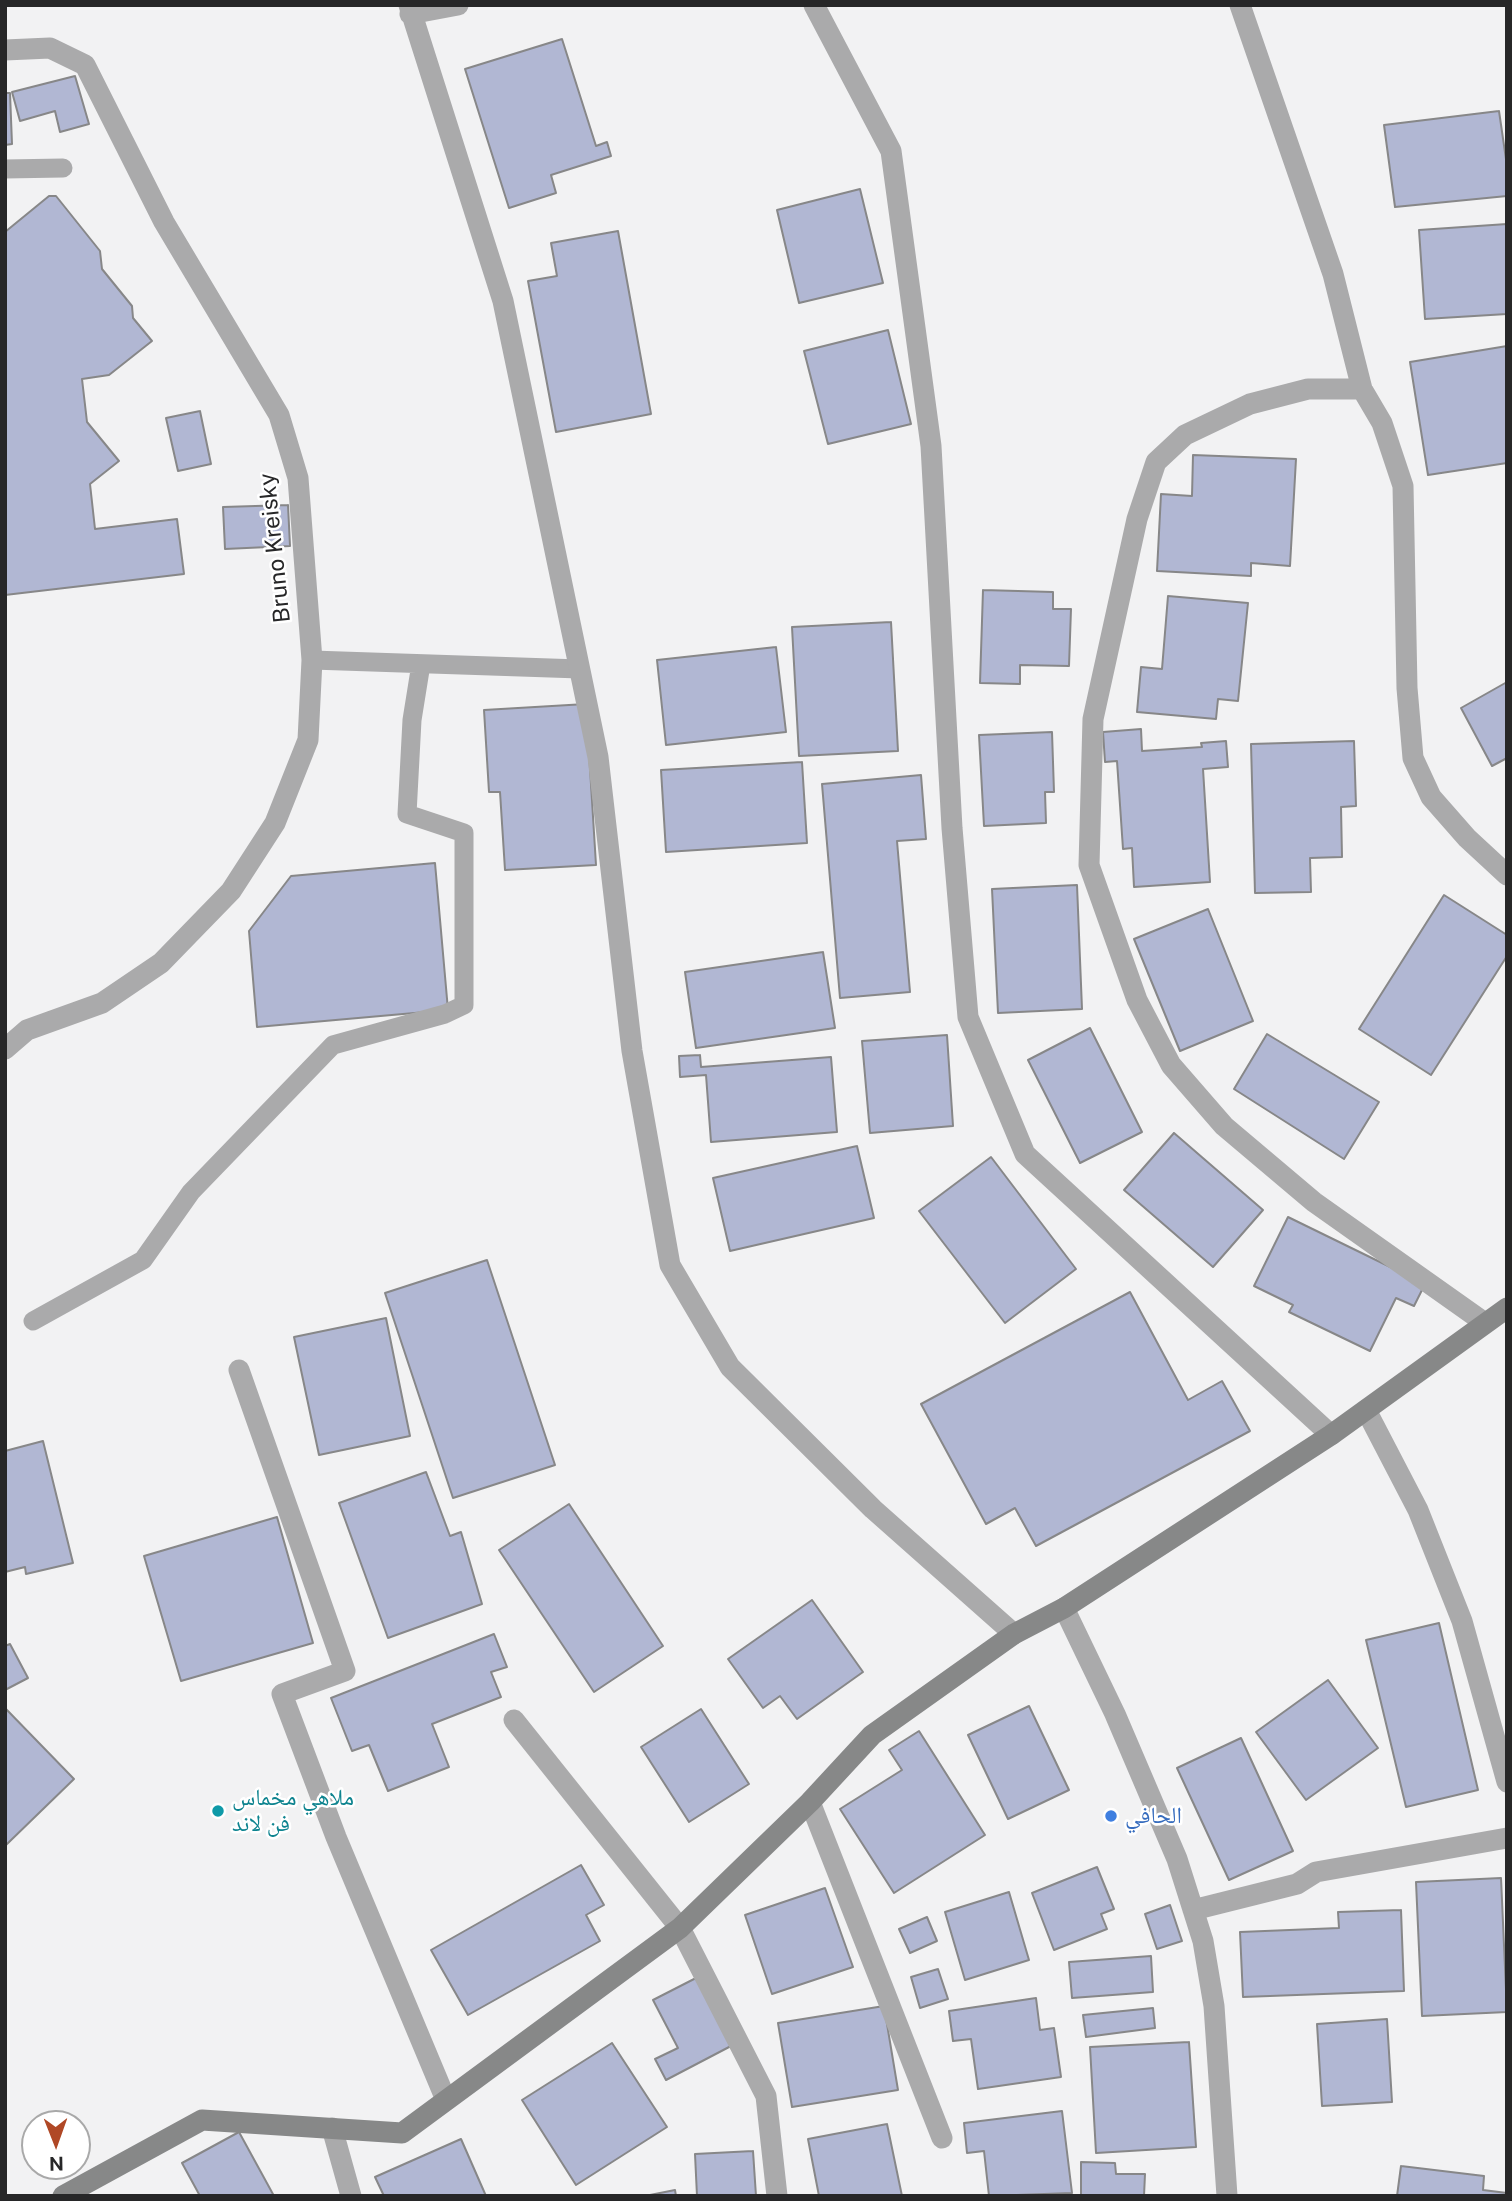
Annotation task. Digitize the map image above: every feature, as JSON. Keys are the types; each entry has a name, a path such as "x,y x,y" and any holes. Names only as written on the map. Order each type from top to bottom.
{"street":[{"path":"458,5 409,10 503,301 580,669 598,757 632,1051 670,1265 730,1367 873,1509 1014,1634"},
{"path":"814,5 891,151 931,446 952,828 968,1017 1025,1154 1331,1435"},
{"path":"1240,5 1333,274 1362,389 1382,423 1403,486 1407,688 1413,758 1431,796 1467,838 1507,875"},
{"name":"Bruno Kreisky","path":"5,50 50,48 85,65 164,222 279,415 298,478 312,660 308,740 275,823 231,891 161,963 102,1003 27,1030"},
{"path":"1362,389 1308,389 1250,404 1185,435 1156,462 1137,519 1093,719 1089,865 1137,1000 1171,1065 1224,1126 1314,1202 1485,1323"},
{"path":"5,1027 27,1030"},
{"path":"5,1049 27,1030"},
{"path":"63,2196 201,2120 402,2133 680,1928 810,1802 872,1735 1014,1634 1064,1608 1331,1435 1507,1308"},
{"path":"239,1370 345,1671 282,1693 336,1837 446,2100"},
{"path":"1366,1410 1418,1510 1462,1621 1507,1782"},
{"path":"1064,1608 1121,1726 1177,1859 1203,1941 1214,2006 1227,2196"},
{"path":"514,1720 680,1928 766,2096 777,2196"},
{"path":"810,1802 942,2138"},
{"path":"1193,1910 1297,1884 1316,1872 1507,1838"},
{"path":"332,2128 351,2196"}],"lane":[{"path":"5,169 63,168"},
{"path":"312,660 580,669"},
{"path":"33,1321 143,1260 191,1192 333,1045 445,1014 464,1005 464,833 407,814 412,720 421,664"}],"building":[{"path":"562,39 596,146 607,142 611,156 551,175 556,193 509,208 465,69"},
{"path":"75,76 89,124 60,132 55,111 20,121 12,92"},
{"path":"5,93 10,93 12,144 5,145"},
{"path":"1499,111 1507,166 1507,196 1395,207 1384,125"},
{"path":"860,189 883,283 799,303 777,210"},
{"path":"49,196 56,196 100,251 102,269 132,306 133,318 152,341 109,375 82,379 87,422 119,461 90,484 95,529 177,519 184,574 5,595 5,232"},
{"path":"1507,224 1507,314 1425,319 1419,230"},
{"path":"618,231 651,414 556,432 528,281 557,276 551,243"},
{"path":"888,330 911,424 828,444 804,351"},
{"path":"1507,346 1507,463 1428,475 1410,362"},
{"path":"200,411 211,464 178,471 166,418"},
{"path":"1193,455 1296,459 1290,566 1251,563 1251,576 1157,571 1161,494 1192,496"},
{"path":"288,505 290,546 225,549 223,507"},
{"path":"983,590 1053,592 1053,609 1071,609 1069,666 1020,665 1020,684 980,683"},
{"path":"1168,596 1248,603 1238,701 1218,699 1216,719 1137,712 1141,667 1162,669"},
{"path":"891,622 898,751 799,756 792,627"},
{"path":"776,647 786,732 666,745 657,660"},
{"path":"1507,682 1507,758 1492,766 1461,708"},
{"path":"586,704 596,865 505,870 500,792 489,792 484,710"},
{"path":"1141,729 1142,751 1202,747 1201,743 1226,741 1228,767 1203,769 1210,882 1134,887 1132,848 1123,849 1117,761 1105,762 1103,732"},
{"path":"1052,732 1054,792 1045,792 1046,823 984,826 979,735"},
{"path":"1354,741 1356,806 1341,807 1342,857 1310,858 1311,892 1255,893 1251,744"},
{"path":"802,762 807,843 666,852 661,770"},
{"path":"921,775 926,839 897,841 910,992 840,998 822,784"},
{"path":"435,863 448,1010 257,1027 249,931 291,876"},
{"path":"1077,885 1082,1009 998,1013 992,889"},
{"path":"1444,895 1507,935 1507,956 1431,1075 1359,1029"},
{"path":"1208,909 1253,1021 1180,1051 1134,939"},
{"path":"823,952 835,1028 696,1048 685,972"},
{"path":"1090,1028 1142,1132 1080,1163 1028,1060"},
{"path":"1267,1034 1379,1102 1344,1159 1234,1089"},
{"path":"947,1035 953,1126 870,1133 862,1041"},
{"path":"700,1055 701,1067 831,1057 837,1132 711,1142 706,1075 680,1077 679,1056"},
{"path":"1174,1133 1263,1210 1213,1267 1124,1190"},
{"path":"857,1146 874,1218 730,1251 713,1178"},
{"path":"991,1157 1076,1269 1005,1323 919,1211"},
{"path":"1288,1217 1425,1284 1414,1306 1396,1298 1370,1351 1289,1312 1293,1305 1254,1286"},
{"path":"487,1260 555,1465 453,1498 385,1293"},
{"path":"1130,1292 1188,1400 1222,1381 1250,1431 1036,1546 1015,1508 986,1524 921,1404"},
{"path":"386,1318 410,1436 319,1455 294,1337"},
{"path":"43,1441 73,1563 26,1574 25,1567 5,1572 5,1451"},
{"path":"426,1472 450,1536 461,1532 482,1604 388,1638 339,1503"},
{"path":"569,1504 663,1646 594,1692 499,1550"},
{"path":"277,1517 313,1643 181,1681 144,1556"},
{"path":"812,1600 863,1672 797,1719 780,1696 763,1708 728,1659"},
{"path":"1439,1623 1478,1790 1406,1807 1366,1640"},
{"path":"494,1634 507,1667 491,1672 501,1697 432,1724 449,1767 388,1791 369,1745 352,1751 331,1698"},
{"path":"10,1644 28,1678 5,1690 5,1646"},
{"path":"1328,1680 1378,1748 1306,1800 1256,1732"},
{"path":"1029,1706 1069,1790 1008,1819 968,1735"},
{"path":"6,1709 74,1779 6,1845 5,1843"},
{"path":"701,1709 749,1784 689,1822 641,1747"},
{"path":"919,1731 985,1835 894,1893 840,1809 902,1770 889,1750"},
{"path":"1241,1738 1293,1851 1229,1880 1177,1768"},
{"path":"581,1865 604,1905 586,1915 600,1941 468,2015 431,1950"},
{"path":"1097,1867 1114,1909 1101,1914 1107,1929 1054,1950 1032,1893"},
{"path":"1501,1878 1507,2012 1422,2016 1416,1882"},
{"path":"825,1888 853,1967 772,1994 745,1915"},
{"path":"1009,1892 1029,1960 965,1980 945,1912"},
{"path":"1170,1905 1182,1941 1157,1949 1145,1914"},
{"path":"1401,1910 1404,1991 1243,1997 1240,1932 1339,1928 1338,1912"},
{"path":"927,1917 937,1941 910,1953 899,1929"},
{"path":"1151,1956 1153,1992 1072,1998 1069,1962"},
{"path":"938,1969 948,1999 920,2008 911,1977"},
{"path":"696,1978 731,2046 666,2080 655,2059 678,2048 653,2000"},
{"path":"1036,1998 1040,2030 1054,2028 1061,2077 978,2089 971,2039 953,2041 949,2011"},
{"path":"884,2006 898,2090 792,2107 778,2023"},
{"path":"1153,2008 1155,2028 1086,2037 1083,2015"},
{"path":"1387,2019 1392,2102 1322,2106 1317,2024"},
{"path":"1189,2042 1196,2147 1096,2153 1090,2047"},
{"path":"612,2043 667,2127 576,2185 522,2100"},
{"path":"1062,2111 1072,2193 989,2196 984,2151 967,2153 964,2123"},
{"path":"887,2124 902,2196 819,2196 808,2139"},
{"path":"239,2132 274,2196 200,2196 182,2163"},
{"path":"461,2139 486,2196 384,2196 375,2177"},
{"path":"753,2151 756,2196 697,2196 695,2154"},
{"path":"1081,2162 1115,2163 1116,2174 1145,2174 1144,2196 1081,2196"},
{"path":"1401,2166 1484,2176 1483,2190 1507,2193 1507,2196 1397,2196"},
{"path":"675,2190 676,2196 645,2196"}],"place":[{"name":"ملاهي مخماس فن لاند","path":"218,1811"},
{"name":"الحافي","path":"1111,1816"}]}
